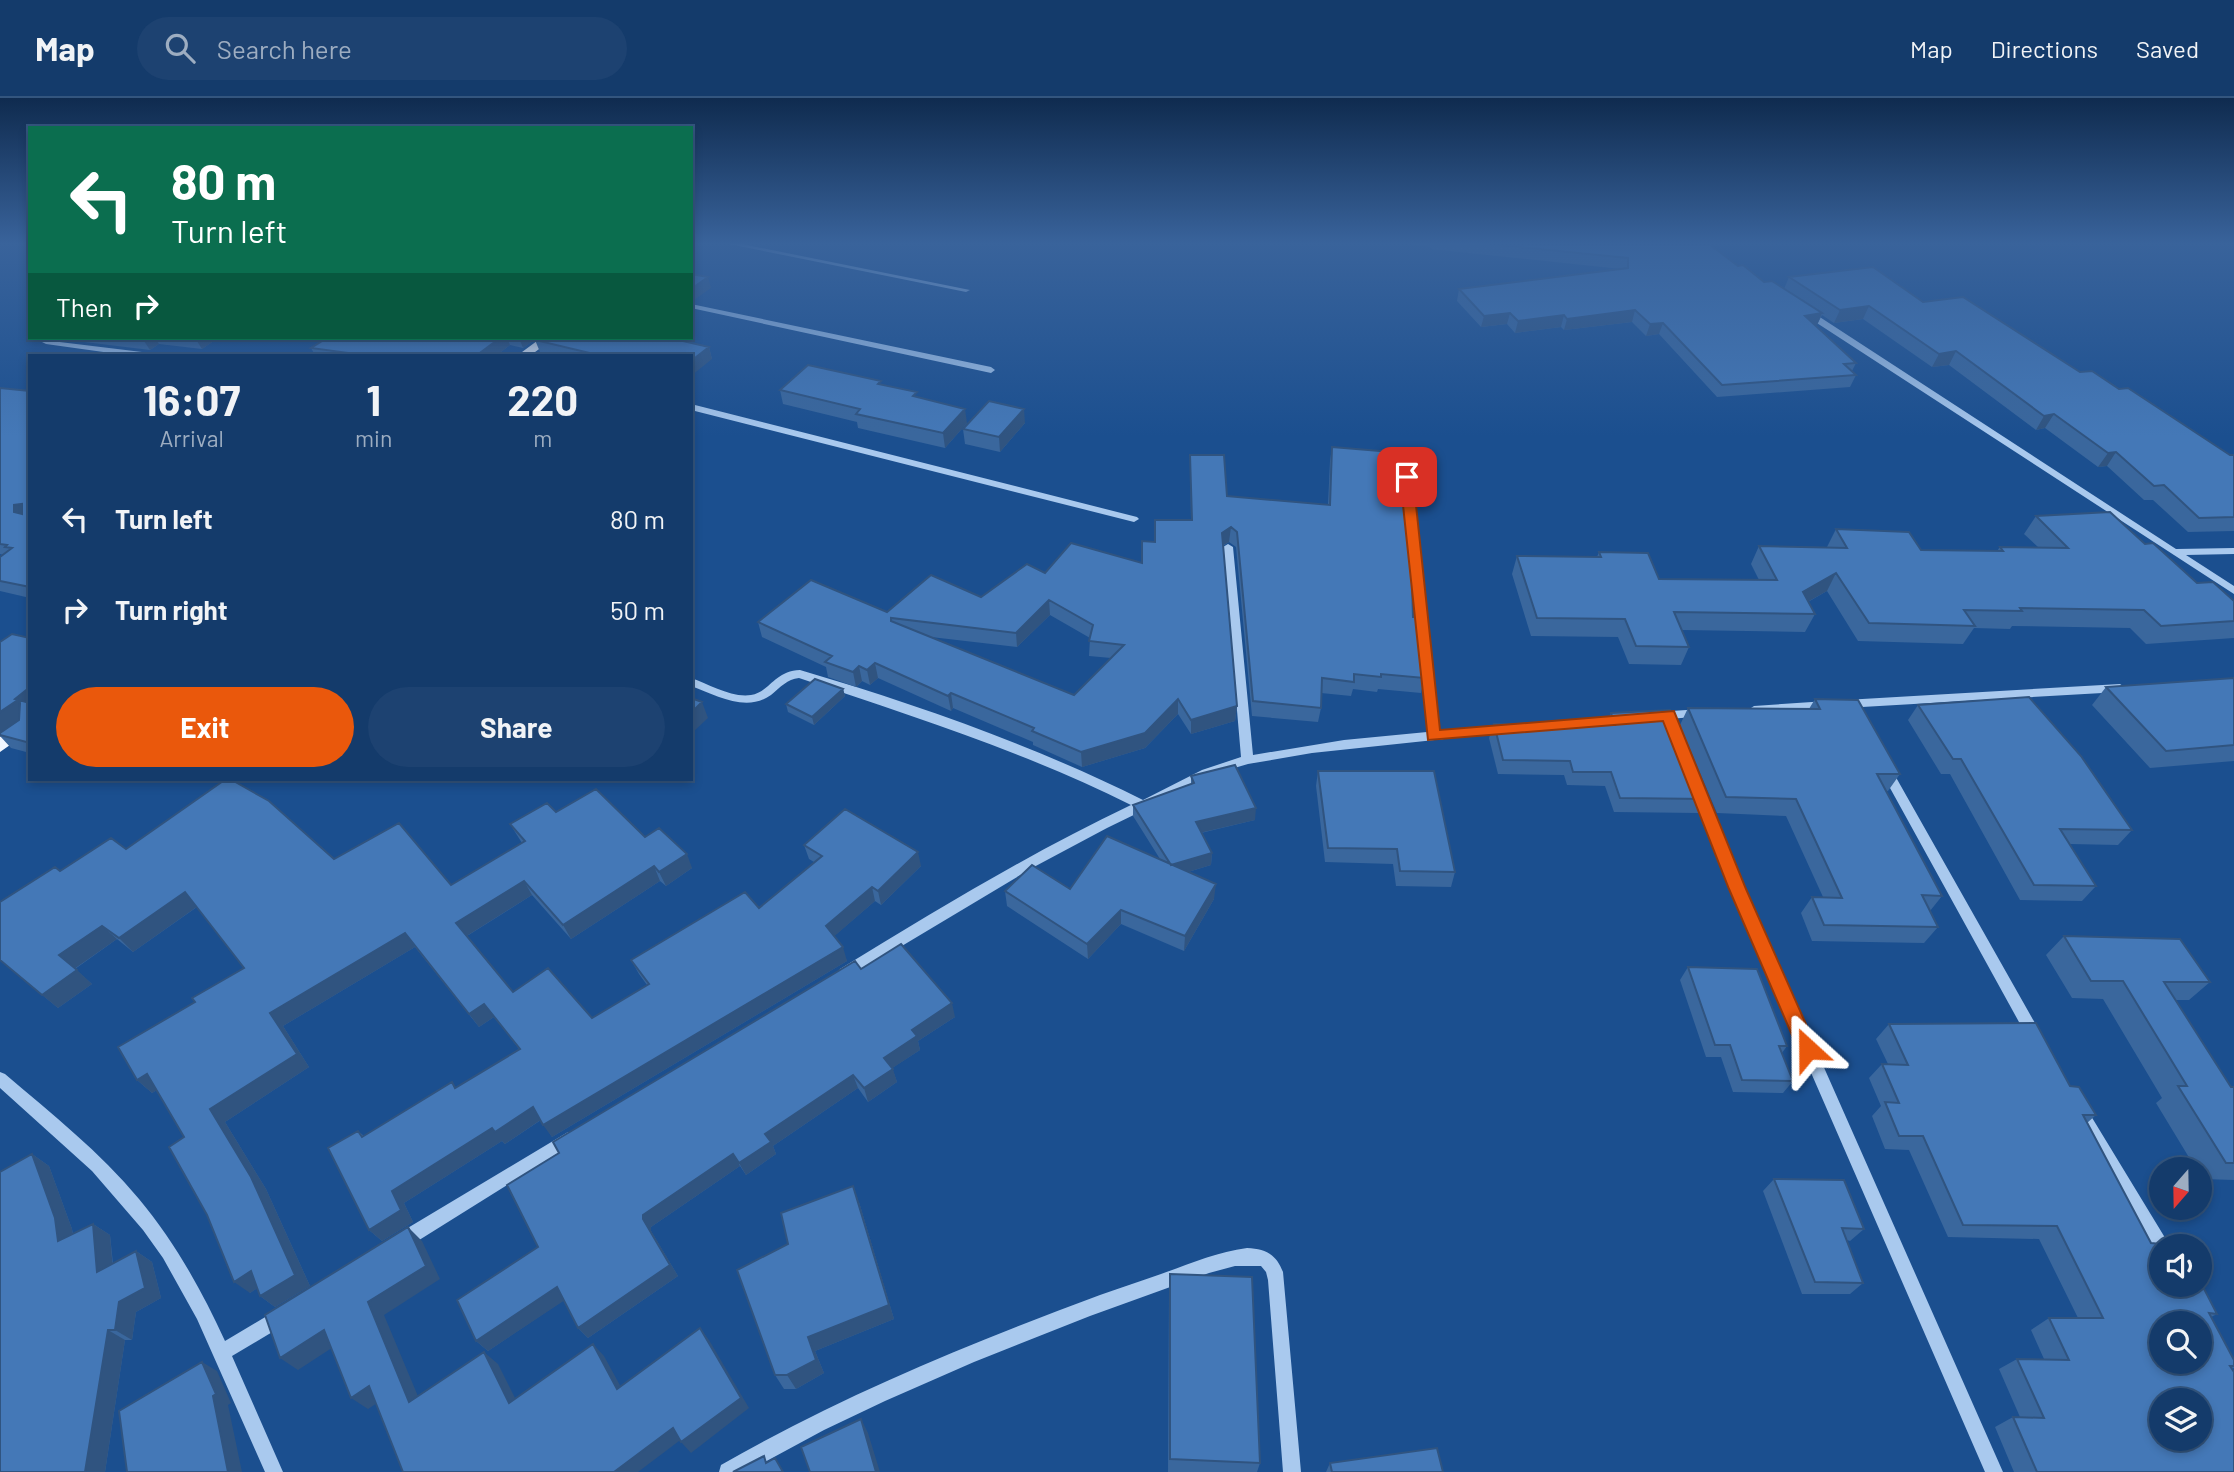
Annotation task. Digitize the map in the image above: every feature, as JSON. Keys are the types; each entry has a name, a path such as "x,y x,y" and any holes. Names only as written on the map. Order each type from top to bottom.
{"main road":[{"path":"525,354 545,340"},
{"path":"0,746 28,724"}],"street":[{"path":"701,308 991,370"},
{"path":"1801,308 2234,591"},
{"path":"46,342 135,354"},
{"path":"693,408 1134,519"},
{"path":"1407,477 1433,736"},
{"path":"1228,547 1248,760"},
{"path":"2174,552 2234,551"},
{"path":"693,683 740,698 752,699 761,695 780,678 791,673 800,674 1003,744 1104,785 1142,805"},
{"path":"1740,711 1853,709 2140,687"},
{"path":"828,983 1017,869 1108,820 1204,774 1248,760 1361,742 1522,728 1671,721 1713,712"},
{"path":"1881,760 2043,1050"},
{"path":"1693,777 1743,901 1994,1472"},
{"path":"0,1079 65,1135 124,1192 150,1226 198,1303 274,1472"},
{"path":"2077,1108 2153,1234"},
{"path":"393,1247 579,1133"},
{"path":"728,1472 791,1434 938,1368 1092,1305 1246,1257 1266,1260 1273,1265 1275,1272 1292,1472"},
{"path":"220,1354 289,1311"}],"building":[{"path":"1477,308 1814,308 1822,313 1805,316 1856,363 1844,364 1856,375 1722,385 1663,323 1650,324 1635,310 1567,319 1564,315 1518,321 1510,313 1484,316"},
{"path":"1872,308 1980,308 2080,372 2092,371 2119,389 2128,388 2230,455 2234,455 2234,517 2199,518 2164,485 2154,486 2116,452 2108,453 2054,414 2044,416 1956,351 1939,354"},
{"path":"324,340 497,340 478,354 356,354 311,348"},
{"path":"535,340 679,340 709,347 693,359 693,354 594,354"},
{"path":"808,365 881,381 878,384 917,392 913,396 965,409 943,433 856,414 860,409 780,390"},
{"path":"0,388 28,391 28,587 0,581 0,557 12,548 5,547 7,545 0,544","holes":["22,504 22,514 14,512 14,505"]},
{"path":"989,401 1024,409 999,437 963,429"},
{"path":"1332,447 1404,453 1402,463 1411,549 1413,617 1418,617 1424,678 1354,674 1354,682 1322,678 1321,708 1253,701 1237,532 1231,527 1222,533 1237,706 1191,720 1178,699 1145,733 1081,752 1032,731 1034,728 951,693 948,696 875,663 867,670 859,666 853,672 825,662 832,656 758,622 811,580 887,612 931,575 981,597 1027,564 1045,573 1071,543 1142,563 1142,541 1155,542 1155,520 1192,520 1190,455 1224,455 1227,496 1330,505","holes":["1049,600 1093,625 1089,641 1124,645 1074,695 891,621 891,618 1016,633"]},
{"path":"2110,512 2145,544 2153,543 2197,583 2213,582 2234,601 2234,621 2161,626 2144,610 2020,608 2022,611 1964,610 1975,626 1869,623 1836,573 1803,592 1815,614 1674,612 1689,647 1636,646 1625,619 1537,618 1517,556 1601,557 1599,552 1648,553 1659,579 1777,580 1759,546 1847,548 1836,529 1909,532 1921,550 2003,551 2000,547 2068,548 2036,516"},
{"path":"12,634 28,638 28,689 15,699 28,702 28,742 0,735 19,720 20,703 18,700 0,712 0,642"},
{"path":"2234,678 2234,745 2166,751 2106,687"},
{"path":"815,679 843,689 812,717 786,704"},
{"path":"2029,697 2081,756 2132,830 2060,829 2096,886 2034,885 1961,759 1953,759 1918,705"},
{"path":"693,699 702,702 693,711"},
{"path":"1815,699 1858,700 1900,774 1877,774 1942,896 1922,895 1938,927 1824,925 1812,897 1842,898 1796,799 1726,797 1688,708 1820,709"},
{"path":"1670,710 1706,799 1620,798 1611,772 1573,772 1570,761 1503,760 1494,724 1615,725 1611,713"},
{"path":"1235,765 1256,808 1196,822 1212,853 1171,865 1133,805 1194,783 1191,776"},
{"path":"1318,771 1434,771 1455,872 1400,871 1397,849 1328,848"},
{"path":"223,781 234,781 269,801 334,859 399,823 451,885 525,841 510,824 547,803 556,812 596,789 645,837 659,828 687,854 659,872 654,866 563,925 524,881 456,923 513,992 548,968 592,1018 649,984 631,960 745,892 759,908 822,856 804,845 845,809 918,852 878,891 872,887 826,926 843,947 543,1125 533,1107 495,1132 492,1128 392,1191 401,1210 369,1230 328,1148 358,1131 362,1137 452,1082 455,1088 520,1049 484,1004 469,1014 405,933 270,1013 297,1054 210,1109 251,1177 295,1275 260,1296 251,1271 234,1282 207,1215 169,1147 184,1137 147,1074 137,1080 118,1047 195,1002 192,998 244,968 185,892 119,938 102,926 59,955 77,970 42,995 0,960 0,902 55,867 60,871 111,838 126,849"},
{"path":"1107,836 1216,884 1185,936 1121,910 1087,944 1005,891 1032,865 1070,889"},
{"path":"2064,936 2180,939 2210,982 2164,982 2231,1087 2234,1087 2234,1163 2226,1163 2178,1086 2187,1086 2123,981 2091,981"},
{"path":"901,944 952,1003 912,1030 917,1036 884,1058 893,1069 864,1088 853,1075 765,1134 771,1142 739,1163 733,1154 643,1215 670,1265 578,1328 557,1287 476,1341 457,1300 538,1247 507,1185 559,1153 553,1142 855,961 861,969"},
{"path":"1688,967 1757,969 1787,1046 1779,1046 1793,1081 1742,1080 1730,1045 1715,1045"},
{"path":"2036,1023 2070,1086 2079,1087 2096,1115 2083,1115 2149,1239 2149,1297 2208,1297 2217,1314 2212,1311 2149,1311 2149,1374 2212,1374 2212,1319 2234,1360 2234,1366 2230,1366 2234,1372 2234,1472 2037,1472 2013,1417 2044,1418 2017,1359 2069,1360 2049,1318 2103,1318 2057,1226 1963,1225 1923,1136 1899,1136 1885,1102 1899,1103 1882,1064 1908,1065 1889,1024"},
{"path":"32,1154 55,1218 58,1241 93,1224 97,1272 136,1251 145,1288 119,1302 115,1330 108,1330 85,1472 0,1472 0,1172"},
{"path":"1774,1179 1844,1180 1864,1229 1842,1228 1863,1283 1815,1282"},
{"path":"853,1186 889,1305 808,1337 816,1360 787,1375 775,1375 737,1270 788,1244 781,1213"},
{"path":"408,1227 426,1266 368,1302 409,1402 484,1352 509,1403 593,1344 617,1389 700,1328 741,1398 681,1442 673,1428 614,1472 403,1472 369,1386 351,1398 324,1330 280,1358 265,1315"},
{"path":"1170,1274 1252,1277 1260,1463 1170,1459"},
{"path":"202,1362 216,1394 213,1396 228,1472 127,1472 119,1411"},
{"path":"861,1419 876,1472 810,1472 801,1447"},
{"path":"1437,1448 1443,1472 1332,1472 1330,1463"},
{"path":"764,1456 766,1463 775,1458 783,1472 733,1472"}],"route":[{"path":"1407,477 1433,736 1668,715 1738,889 1808,1049"}]}
